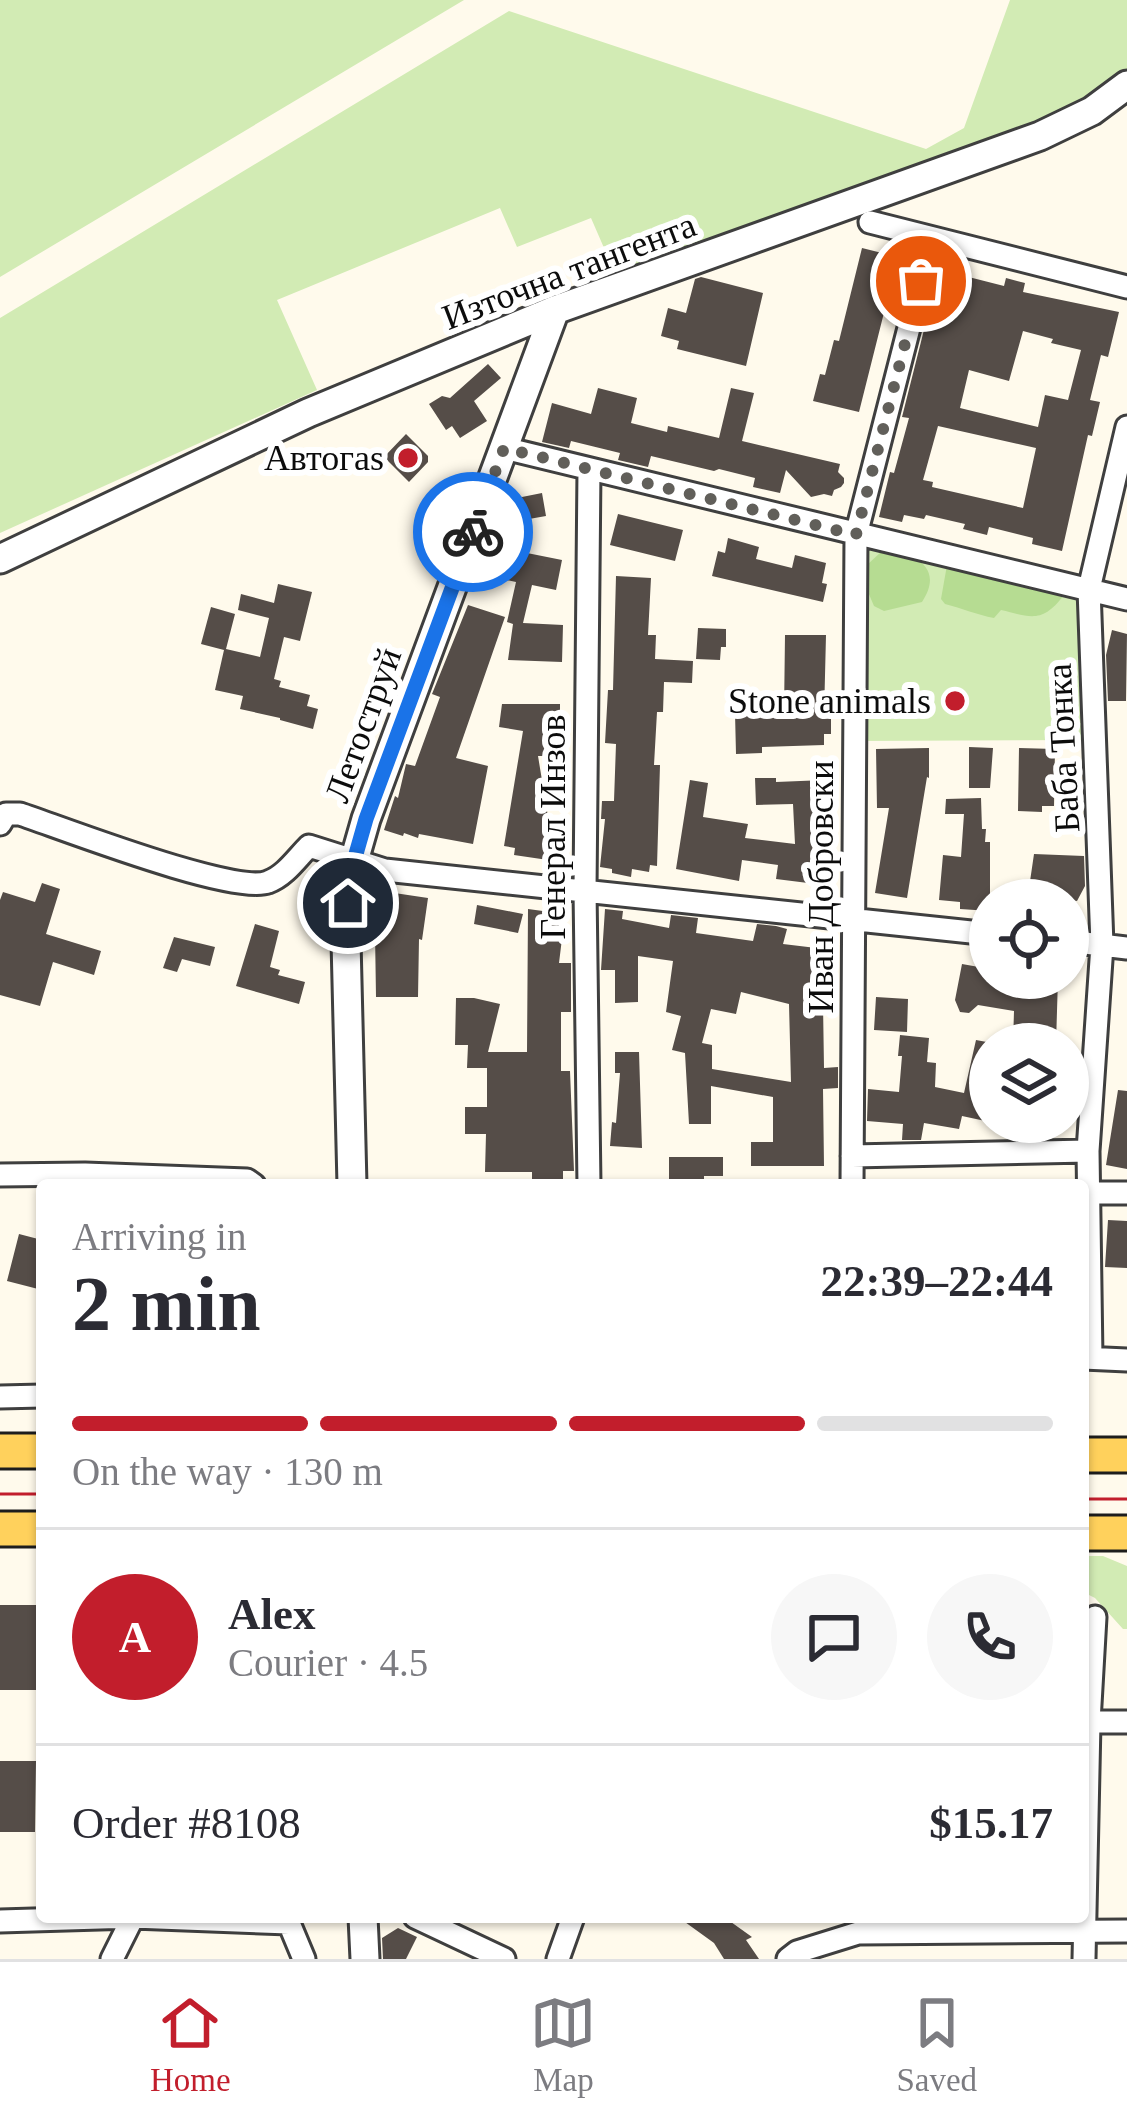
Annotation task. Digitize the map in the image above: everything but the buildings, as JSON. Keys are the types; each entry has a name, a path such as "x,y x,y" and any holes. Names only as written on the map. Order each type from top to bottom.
{"main road":[{"path":"0,1451 36,1451"},
{"path":"1089,1454 1127,1455"},
{"path":"0,1529 36,1529"},
{"path":"1089,1533 1127,1533"}],"street":[{"name":"Източна тангента","path":"0,559 308,413 555,310 1040,136 1092,111 1127,85"},
{"path":"870,222 1127,287"},
{"name":"Иван Добровски","path":"852,1179 856,535 932,238"},
{"name":"Летоструй","path":"352,1179 346,940 354,861 555,310"},
{"name":"Баба Тонка","path":"1089,1248 1088,1151 1102,945 1089,589 1127,427"},
{"path":"504,448 1127,599"},
{"name":"Генерал Инзов","path":"589,469 585,890 589,1179"},
{"name":"Източна тангента","path":"0,569 42,541"},
{"path":"0,824 6,814 20,814 168,865 244,884 265,884 282,874 309,845 386,870 969,932"},
{"path":"1089,943 1127,948"},
{"path":"852,1156 1088,1151"},
{"path":"0,1175 225,1179"},
{"path":"1090,1193 1127,1193"},
{"path":"1089,1358 1127,1360"},
{"path":"0,1397 36,1396"},
{"path":"1089,1687 1095,1617"},
{"path":"1089,1722 1127,1722"},
{"path":"0,1921 36,1920"},
{"path":"112,1959 130,1923"},
{"path":"289,1923 304,1959"},
{"path":"363,1923 365,1959"},
{"path":"428,1923 504,1959"},
{"path":"557,1959 571,1923"},
{"path":"1084,1959 1085,1923"},
{"path":"788,1959 858,1933 1127,1930"}],"green space":[{"path":"0,0 464,0 0,277"},
{"path":"1010,0 1127,0 1127,85 1092,111 621,287 591,218 517,247 500,208 277,300 317,390 0,533 0,318 509,11 926,149 964,128"},
{"path":"856,535 1089,589 1096,740 855,741"},
{"path":"882,551 905,554 923,564 930,579 922,602 884,611 874,606 867,565"},
{"path":"947,565 1063,590 1064,595 1042,614 1001,610 994,618 988,617 941,599"},
{"path":"1089,1556 1127,1566 1127,1629 1089,1595"}],"tram line":[{"path":"0,1494 36,1494"},
{"path":"1089,1499 1127,1499"}],"way so far":[{"path":"473,532 504,448 856,535 921,281"}],"place":[{"name":"Автогаѕ","path":"408,458"},
{"name":"Stone animals","path":"955,701"}],"route":[{"path":"348,903 366,819 473,532"}]}
